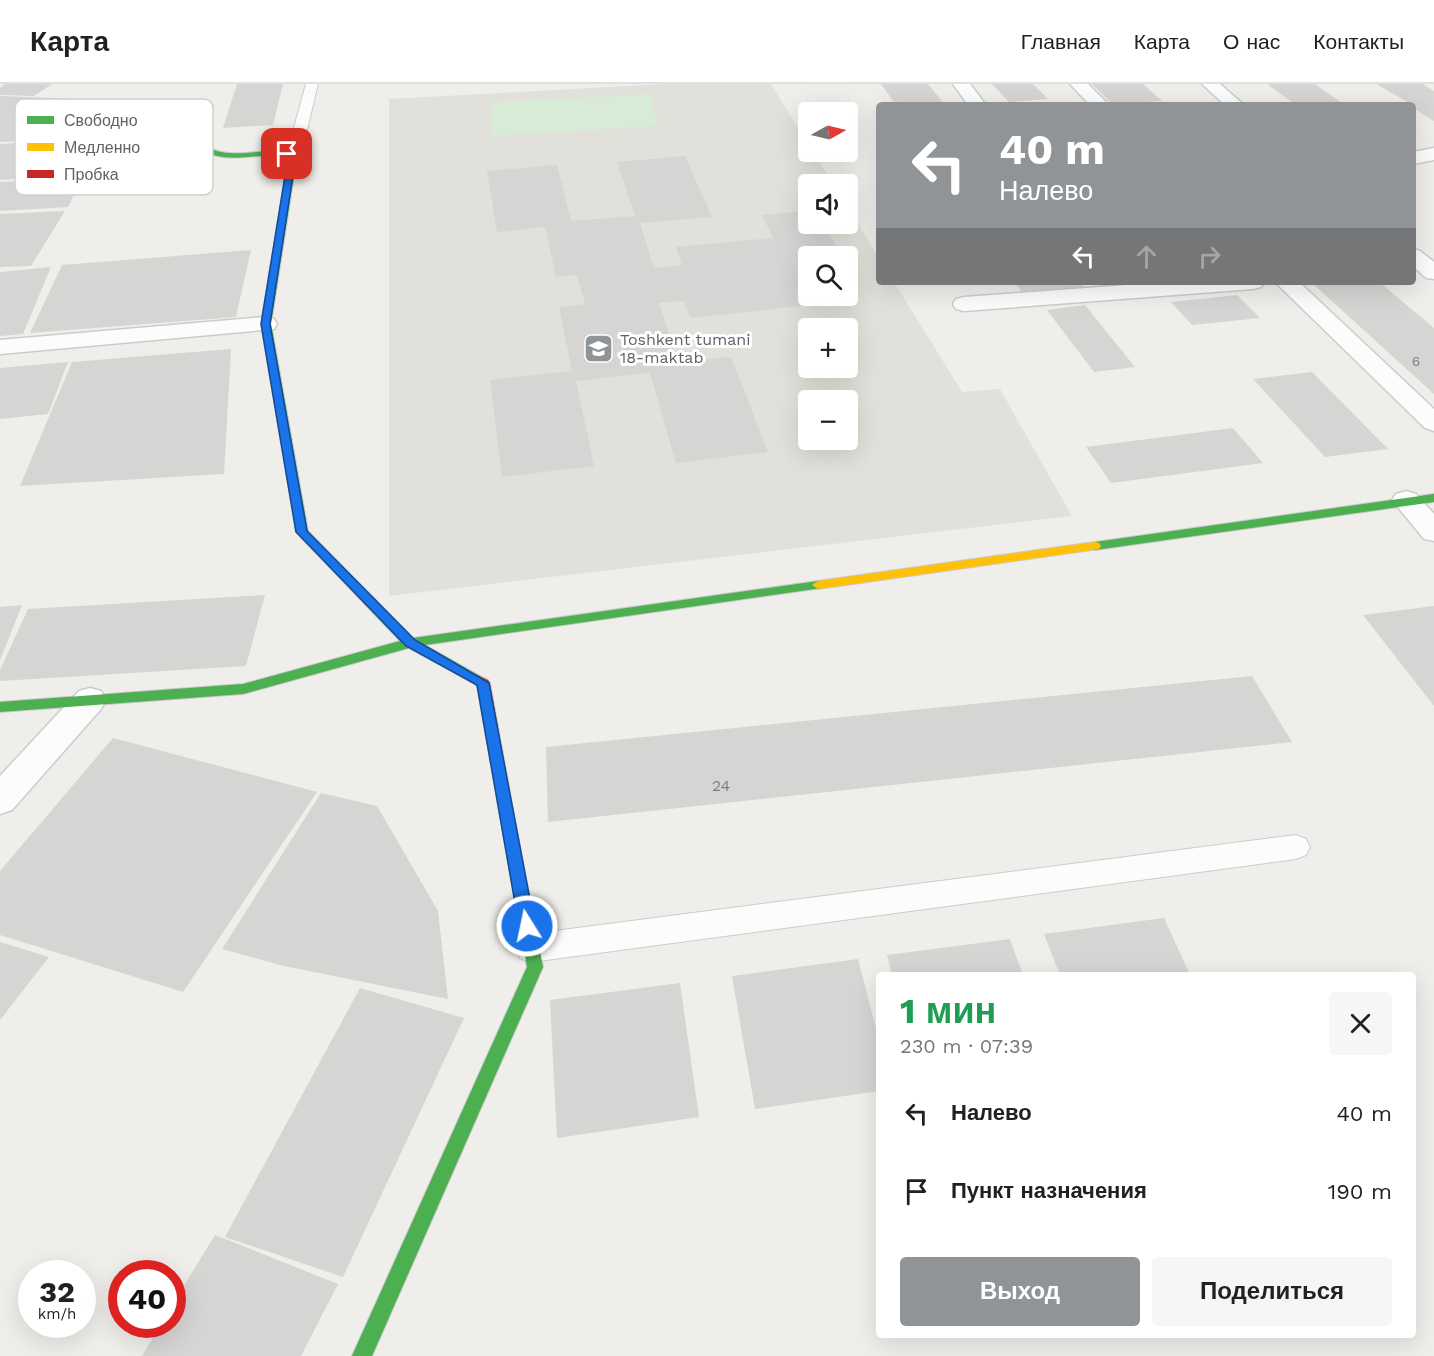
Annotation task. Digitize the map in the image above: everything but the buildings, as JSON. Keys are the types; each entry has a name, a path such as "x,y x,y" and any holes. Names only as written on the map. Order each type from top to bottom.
{"street":[{"path":"961,84 975,102"},
{"path":"1078,84 1097,102"},
{"path":"1210,84 1231,102"},
{"path":"213,154 225,157 287,154 292,156 266,324 302,532 410,643 483,683 535,967 362,1356"},
{"path":"1416,157 1434,154"},
{"path":"1416,258 1434,273"},
{"path":"964,304 1126,287 1177,285"},
{"path":"1289,285 1434,423"},
{"path":"0,347 266,324"},
{"path":"0,707 243,689 410,643 1406,500 1434,498"},
{"path":"1406,500 1434,532"},
{"path":"0,800 90,700"}],"lane":[{"path":"297,142 312,84"},
{"path":"531,948 1296,847"}],"shaded area":[{"name":"Toshkent tumani 18-maktab","path":"664,84 771,84 798,128 798,162 819,162 827,174 798,174 798,234 858,234 858,223 876,253 876,285 896,285 962,392 1000,389 1072,516 389,596 389,99"}],"green space":[{"path":"650,94 658,126 492,136 492,102"}],"traffic: fast":[{"path":"213,153 237,157 271,154 293,156 266,324 302,532 410,643 475,679"},
{"path":"1095,546 1434,498"},
{"path":"0,707 243,689 410,643 818,585"},
{"path":"362,1356 535,967 506,810"}],"traffic: slow":[{"path":"818,585 1095,546"}],"traffic: jam":[{"path":"475,679 483,683 506,810"}],"place":[{"name":"Toshkent tumani 18-maktab","path":"599,348"}],"route":[{"path":"287,154 292,156 266,324 302,532 410,643 483,683 527,926"}]}
